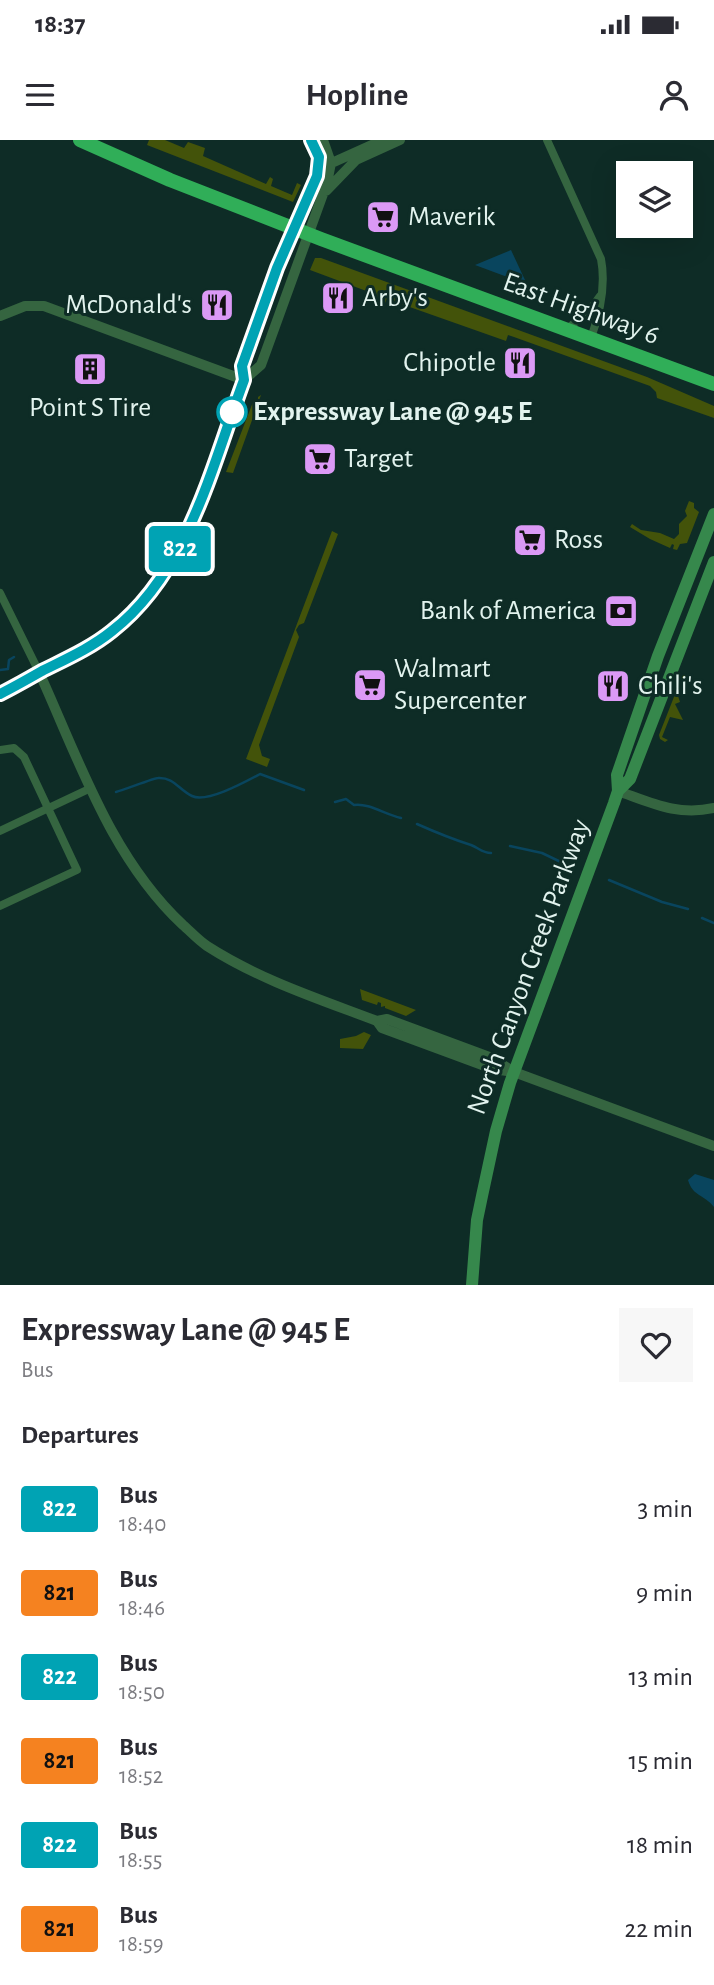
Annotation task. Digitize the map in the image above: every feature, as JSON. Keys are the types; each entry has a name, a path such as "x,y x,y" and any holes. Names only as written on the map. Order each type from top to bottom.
{"highway":[{"path":"80,140 309,235"},
{"name":"East Highway 6","path":"309,235 714,384"}],"main road":[{"name":"North Canyon Creek Parkway","path":"472,1285 477,1220 496,1130 514,1072 618,791 617,775 714,513"},
{"name":"North Canyon Creek Parkway","path":"618,791 630,779 714,562"},
{"path":"693,565 699,573 689,606 693,616"}],"street":[{"path":"311,140 319,157 317,176"},
{"path":"0,694 113,631 143,600 170,565 190,528 244,380 242,366 277,268 320,169 383,140"},
{"path":"319,157 331,163 356,160 400,140"},
{"path":"547,140 601,259 605,276 599,315 591,338"},
{"path":"324,143 333,150 342,152 369,146"},
{"path":"244,380 261,365 324,193 331,163 324,143"},
{"path":"324,193 356,160"},
{"path":"567,329 589,311 600,296"},
{"path":"0,316 25,306 44,306 244,380"},
{"path":"0,593 113,834 137,872 169,912 204,944 280,985 377,1021 387,1019 422,1032 496,1060 514,1072"},
{"path":"0,750 14,748 24,757 77,870 0,906"},
{"path":"0,831 91,788"},
{"path":"618,791 677,810 714,808"},
{"path":"377,1021 382,1028 494,1069 514,1072 714,1146"}],"green space":[{"path":"149,140 165,140 184,148 188,142 205,148 203,156 266,184 270,177 273,179 271,186 292,195 297,183 301,185 293,202 147,145"},
{"path":"315,258 647,377 714,406 714,418 657,398 656,392 650,386 514,337 508,335 506,341 387,299 384,305 371,300 369,292 310,270"},
{"path":"261,395 233,473 226,472 253,402 256,399 258,402"},
{"path":"689,501 694,503 694,508 699,512 687,543 680,544 677,550 673,549 672,544 670,548 630,527 632,524 641,530 660,533 674,539 679,534 679,524 687,516 685,511"},
{"path":"332,531 338,534 304,623 296,630 299,637 259,745 262,756 270,759 267,767 246,759"},
{"path":"683,674 690,676 684,676 677,693 680,702 675,704 683,720 670,717 662,737 668,740 665,742 659,735"},
{"path":"360,989 416,1010 406,1016 385,1006 381,1007 381,1003 378,1002 377,1005 362,1000"},
{"path":"364,1032 371,1035 363,1049 340,1048 340,1039"}],"water":[{"path":"511,250 525,280 521,282 475,265"},
{"path":"695,1174 714,1180 714,1207 690,1186 688,1180"}],"waterway":[{"path":"0,670 8,669 9,660 14,657"},
{"path":"116,792 164,778 192,796 207,797 260,774 304,790"},
{"path":"335,802 346,799 354,805 371,807 401,818"},
{"path":"417,824 491,853"},
{"path":"510,846 542,853 565,864"},
{"path":"609,880 662,902 688,909"},
{"path":"702,918 714,923"}],"bus line":[{"name":"822","path":"0,694 113,631 143,600 177,554 190,528 244,380 242,366 277,268 317,176 319,157 311,140"}],"place":[{"name":"Maverik","path":"383,217"},
{"name":"Arby's","path":"338,298"},
{"name":"McDonald's","path":"217,305"},
{"name":"Chipotle","path":"520,363"},
{"name":"Point S Tire","path":"90,369"},
{"name":"Expressway Lane @ 945 E","path":"232,412"},
{"name":"Target","path":"320,459"},
{"name":"Ross","path":"530,540"},
{"name":"Bank of America","path":"621,611"},
{"name":"Walmart Supercenter","path":"370,685"},
{"name":"Chili's","path":"613,686"}]}
